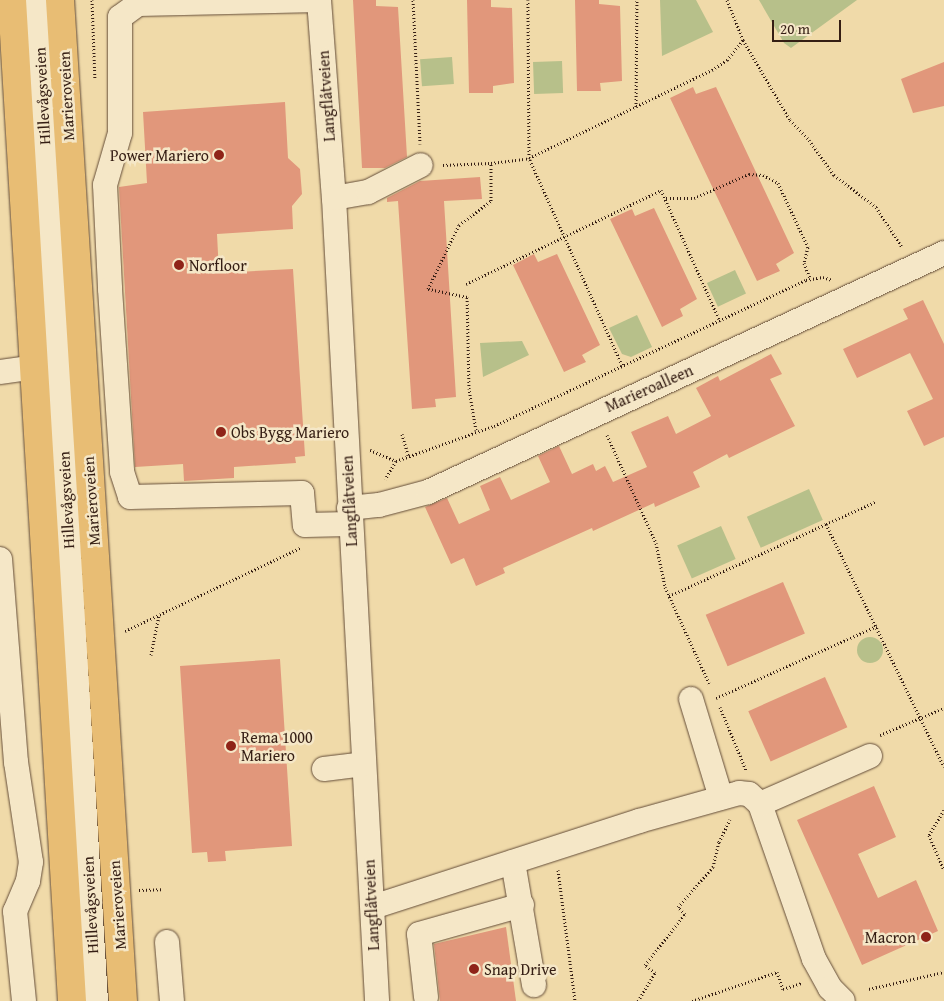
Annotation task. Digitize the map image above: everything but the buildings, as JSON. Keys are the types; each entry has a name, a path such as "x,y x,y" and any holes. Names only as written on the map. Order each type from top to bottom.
{"main road":[{"path":"12,0 72,1001"},
{"name":"Marieroveien","path":"60,0 123,1001"}],"street":[{"name":"Hillevågsveien","path":"36,0 96,1001"},
{"name":"Langflåtveien","path":"319,0 334,198 349,516 378,1001"},
{"name":"Marieroalleen","path":"319,0 138,4 120,16 120,133 105,185 122,472 126,492 136,498 302,493 305,525 349,516 379,505 428,492 596,412 944,253"},
{"path":"334,198 368,192 421,165"},
{"path":"0,372 34,367"},
{"path":"0,559 16,762 31,862 28,881 15,911 24,1001"},
{"path":"691,699 727,805"},
{"path":"760,804 873,746"},
{"path":"324,769 364,764"},
{"path":"372,907 554,849 727,805 749,794 760,804 814,959 822,993"},
{"path":"513,862 522,905 534,985"},
{"path":"426,997 419,934 522,905"},
{"path":"167,942 172,1001"}],"path":[{"path":"413,0 421,165 491,163 529,158 712,70 727,60 743,40"},
{"path":"528,0 529,158 622,366"},
{"path":"636,106 637,0"},
{"path":"727,0 743,40 790,120 809,140 834,175 876,206 914,266"},
{"path":"476,430 469,389 467,297 428,289 459,225 491,201 491,163"},
{"path":"666,198 694,198 748,174 764,175 778,182 808,247 804,263 810,278"},
{"path":"466,284 564,234 656,190 661,190 720,321"},
{"path":"382,484 396,461 476,430 494,426 810,278 831,278 842,300"},
{"path":"596,412 656,543 669,596 716,698 746,770 751,773"},
{"path":"402,434 408,456"},
{"path":"346,441 396,461"},
{"path":"669,596 875,502"},
{"path":"826,524 944,767"},
{"path":"119,634 302,547"},
{"path":"151,656 159,615"},
{"path":"716,698 877,626"},
{"path":"873,746 920,718 944,708"},
{"path":"638,1001 655,973 644,965 685,914 678,908 713,867 727,805"},
{"path":"944,810 929,835 944,870"},
{"path":"554,849 575,1001"},
{"path":"129,890 162,889"},
{"path":"692,1001 778,972 783,989 822,993"},
{"path":"869,989 944,972"}],"green space":[{"path":"660,0 696,0 713,32 662,56"},
{"path":"759,0 857,0 791,48 784,43"},
{"path":"452,57 454,84 422,86 420,59"},
{"path":"562,61 563,93 534,94 533,62"},
{"path":"735,270 746,294 718,307 707,283"},
{"path":"637,315 652,347 631,357 622,354 609,328"},
{"path":"522,341 529,355 483,377 480,343"},
{"path":"809,489 823,520 761,548 747,517"},
{"path":"721,526 736,559 692,578 677,546"},
{"path":"870,637 879,641 883,650 879,659 870,663 861,659 857,650 861,641"}],"place":[{"name":"Power Mariero","path":"219,155"},
{"name":"Norfloor","path":"179,265"},
{"name":"Obs Bygg Mariero","path":"221,432"},
{"name":"Rema 1000 Mariero","path":"231,746"},
{"name":"Macron","path":"926,937"},
{"name":"Snap Drive","path":"474,969"}]}
